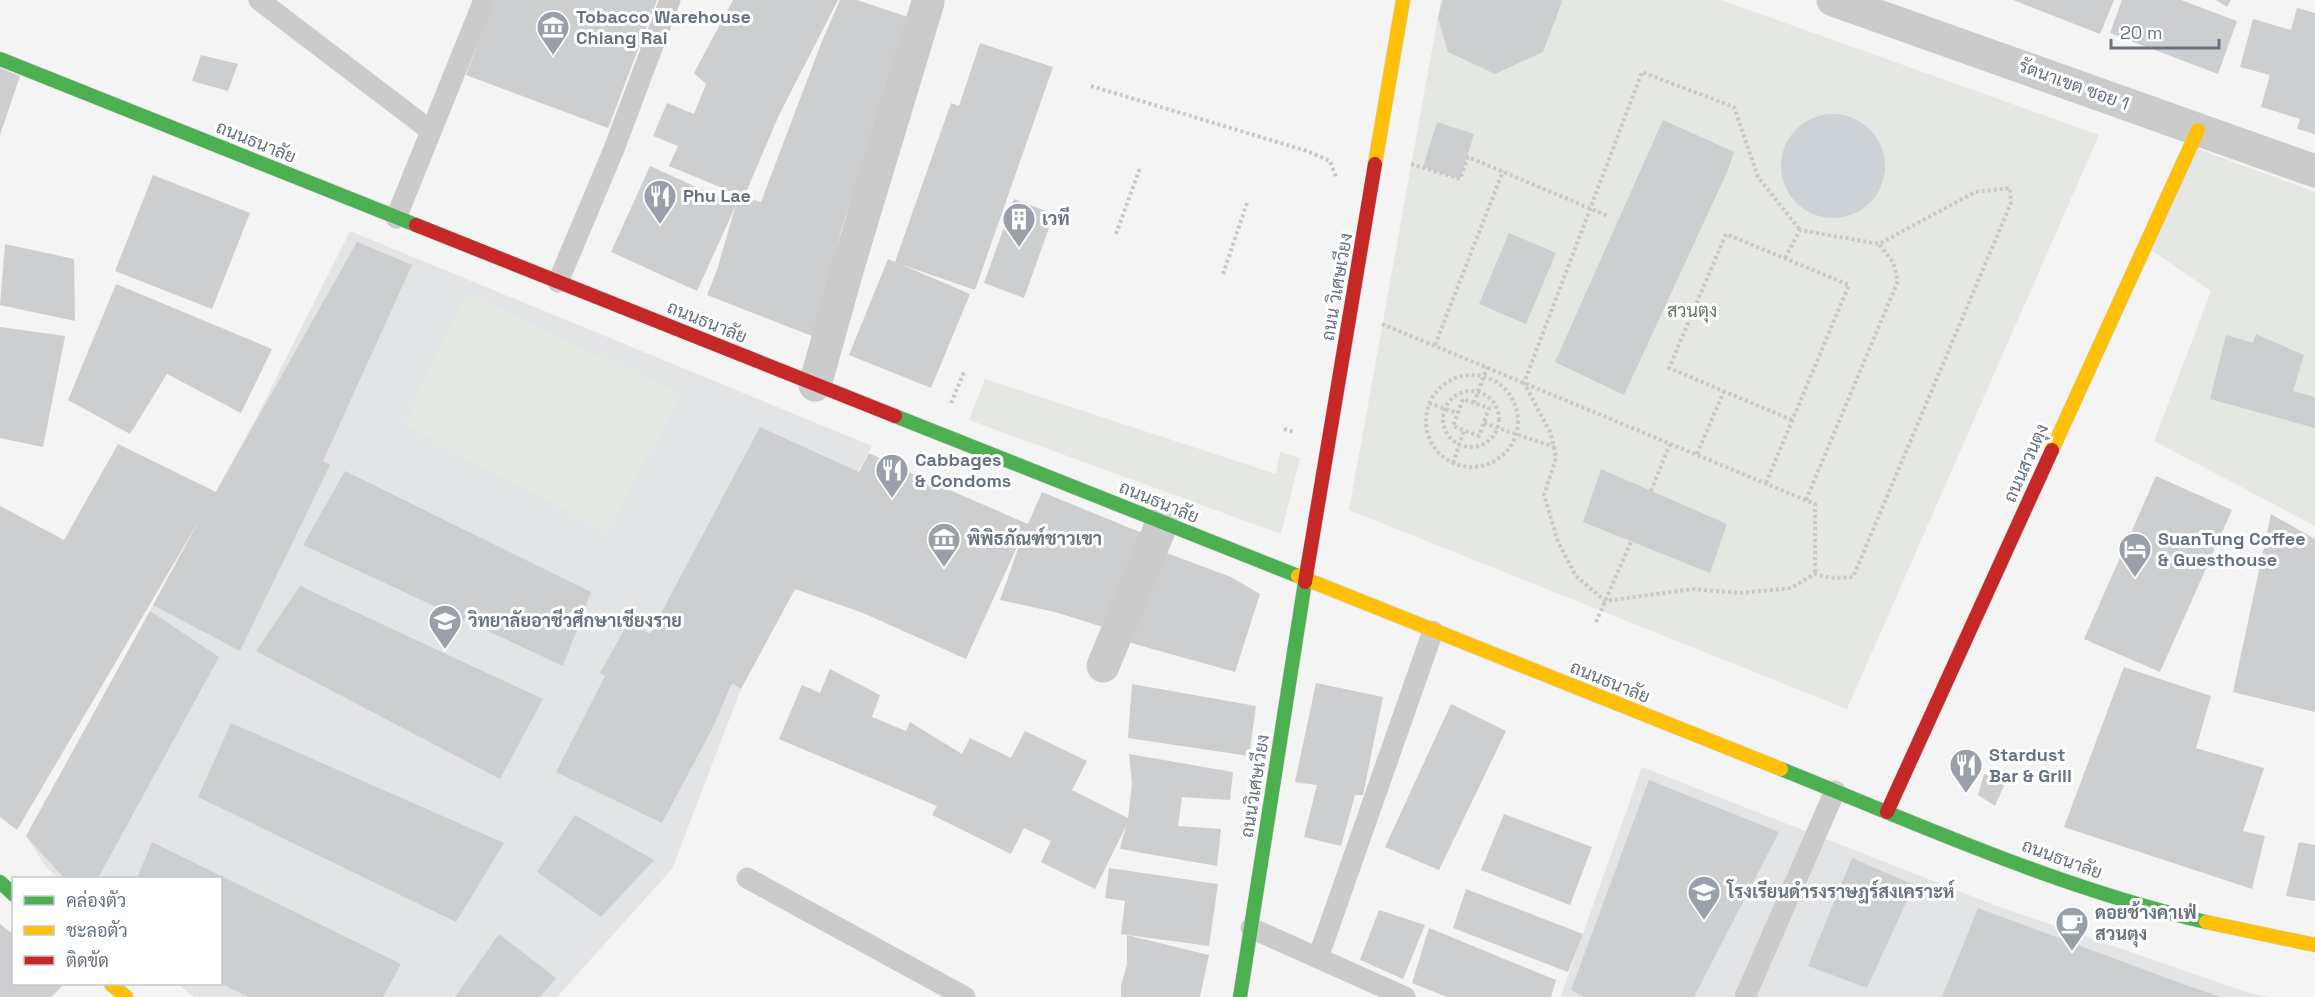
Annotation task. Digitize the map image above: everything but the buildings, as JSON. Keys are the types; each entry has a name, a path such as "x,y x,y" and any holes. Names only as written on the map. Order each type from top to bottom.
{"street":[{"name":"ถนน วิเศษเวียง","path":"1305,580 1403,0"},
{"name":"รัตนาเขต ซอย 1","path":"1833,0 2315,171"},
{"path":"815,385 928,2"},
{"name":"ถนนธนาลัย","path":"0,60 1887,812 2095,891 2190,918 2315,945"},
{"name":"ถนนสวนตุง","path":"1887,812 2198,130"},
{"path":"1104,666 1162,523"},
{"name":"ถนนวิเศษเวียง","path":"1240,997 1305,580"},
{"path":"0,882 12,893"},
{"path":"112,985 126,997"}],"lane":[{"path":"259,0 431,131"},
{"path":"396,218 484,0"},
{"path":"558,282 614,149 670,0"},
{"path":"1318,958 1433,631"},
{"path":"1745,997 1835,791"},
{"path":"747,878 965,997"},
{"path":"1251,928 1405,997"}],"path":[{"path":"1642,72 1734,107 1758,177 1800,230 1879,244 1975,192 2010,188 2012,203 1853,577 1832,578 1815,574 1791,588 1741,593 1693,589 1605,601 1576,576 1558,542 1544,495 1556,458 1554,447 1550,432 1524,383 1642,72"},
{"path":"1091,86 1307,150 1330,160 1336,175 1336,184"},
{"path":"1377,152 1460,179 1468,157 1608,216"},
{"path":"1116,234 1140,168"},
{"path":"1435,345 1503,171"},
{"path":"1223,274 1247,203"},
{"path":"1785,258 1800,230"},
{"path":"1766,483 1848,285 1726,234 1669,369 1792,420"},
{"path":"1806,500 1898,281 1893,262 1879,244"},
{"path":"1351,311 1815,504 1815,574"},
{"path":"1474,403 1487,367"},
{"path":"1469,375 1483,377 1497,383 1507,392 1514,404 1517,417 1515,435 1507,451 1495,460 1481,466 1454,463 1438,452 1428,436 1426,413 1429,403 1440,388 1449,382 1469,375"},
{"path":"1478,391 1494,401 1500,418 1498,428 1487,443 1468,447 1460,445 1447,434 1442,417 1445,409 1448,401 1462,392 1478,391"},
{"path":"1697,454 1724,391"},
{"path":"1463,399 1489,408 1479,436 1453,426 1457,413 1463,399"},
{"path":"1429,403 1457,413"},
{"path":"1484,423 1554,447"},
{"path":"1454,463 1464,430"},
{"path":"1651,491 1670,444"},
{"path":"1596,622 1631,542"}],"shaded area":[{"path":"1833,114 1853,118 1870,129 1881,146 1885,166 1881,186 1870,203 1853,214 1833,218 1813,214 1796,203 1785,186 1781,166 1785,146 1796,129 1813,118"},
{"name":"วิทยาลัยอาชีวศึกษาเชียงราย","path":"350,231 872,446 741,689 672,869 557,997 194,997 179,985 222,985 222,877 57,877 46,867 26,836 254,422"},
{"path":"1642,767 1997,906 2249,993 2270,997 1564,997 1561,995"}],"green space":[{"name":"สวนตุง","path":"1441,0 1721,0 2099,135 1847,709 1349,510"},
{"path":"2198,149 2315,192 2315,526 2154,441 2211,291 2145,246"},
{"path":"466,293 681,395 606,532 404,425"},
{"path":"985,379 1276,474 1280,452 1300,458 1281,534 969,420"}],"traffic: fast":[{"path":"0,59 416,225"},
{"path":"895,416 1298,576"},
{"path":"1240,997 1305,582"},
{"path":"1781,769 1990,854 2097,892 2206,922"},
{"path":"0,882 12,893"}],"traffic: slow":[{"path":"1375,164 1403,0"},
{"path":"2052,450 2198,130"},
{"path":"1298,576 1781,769"},
{"path":"2206,922 2315,945"},
{"path":"112,985 126,997"}],"traffic: jam":[{"path":"1305,582 1375,164"},
{"path":"416,225 895,416"},
{"path":"1887,812 2052,450"}],"place":[{"name":"Tobacco Warehouse Chiang Rai","path":"553,56"},
{"name":"Phu Lae","path":"660,225"},
{"name":"เวที","path":"1019,248"},
{"name":"Cabbages & Condoms","path":"892,499"},
{"name":"พิพิธภัณฑ์ชาวเขา","path":"944,568"},
{"name":"SuanTung Coffee & Guesthouse","path":"2135,578"},
{"name":"วิทยาลัยอาชีวศึกษาเชียงราย","path":"445,650"},
{"name":"Stardust Bar & Grill","path":"1966,794"},
{"name":"โรงเรียนดำรงราษฎร์สงเคราะห์","path":"1704,921"},
{"name":"ดอยช้างคาเฟ่ สวนตุง","path":"2072,952"}]}
